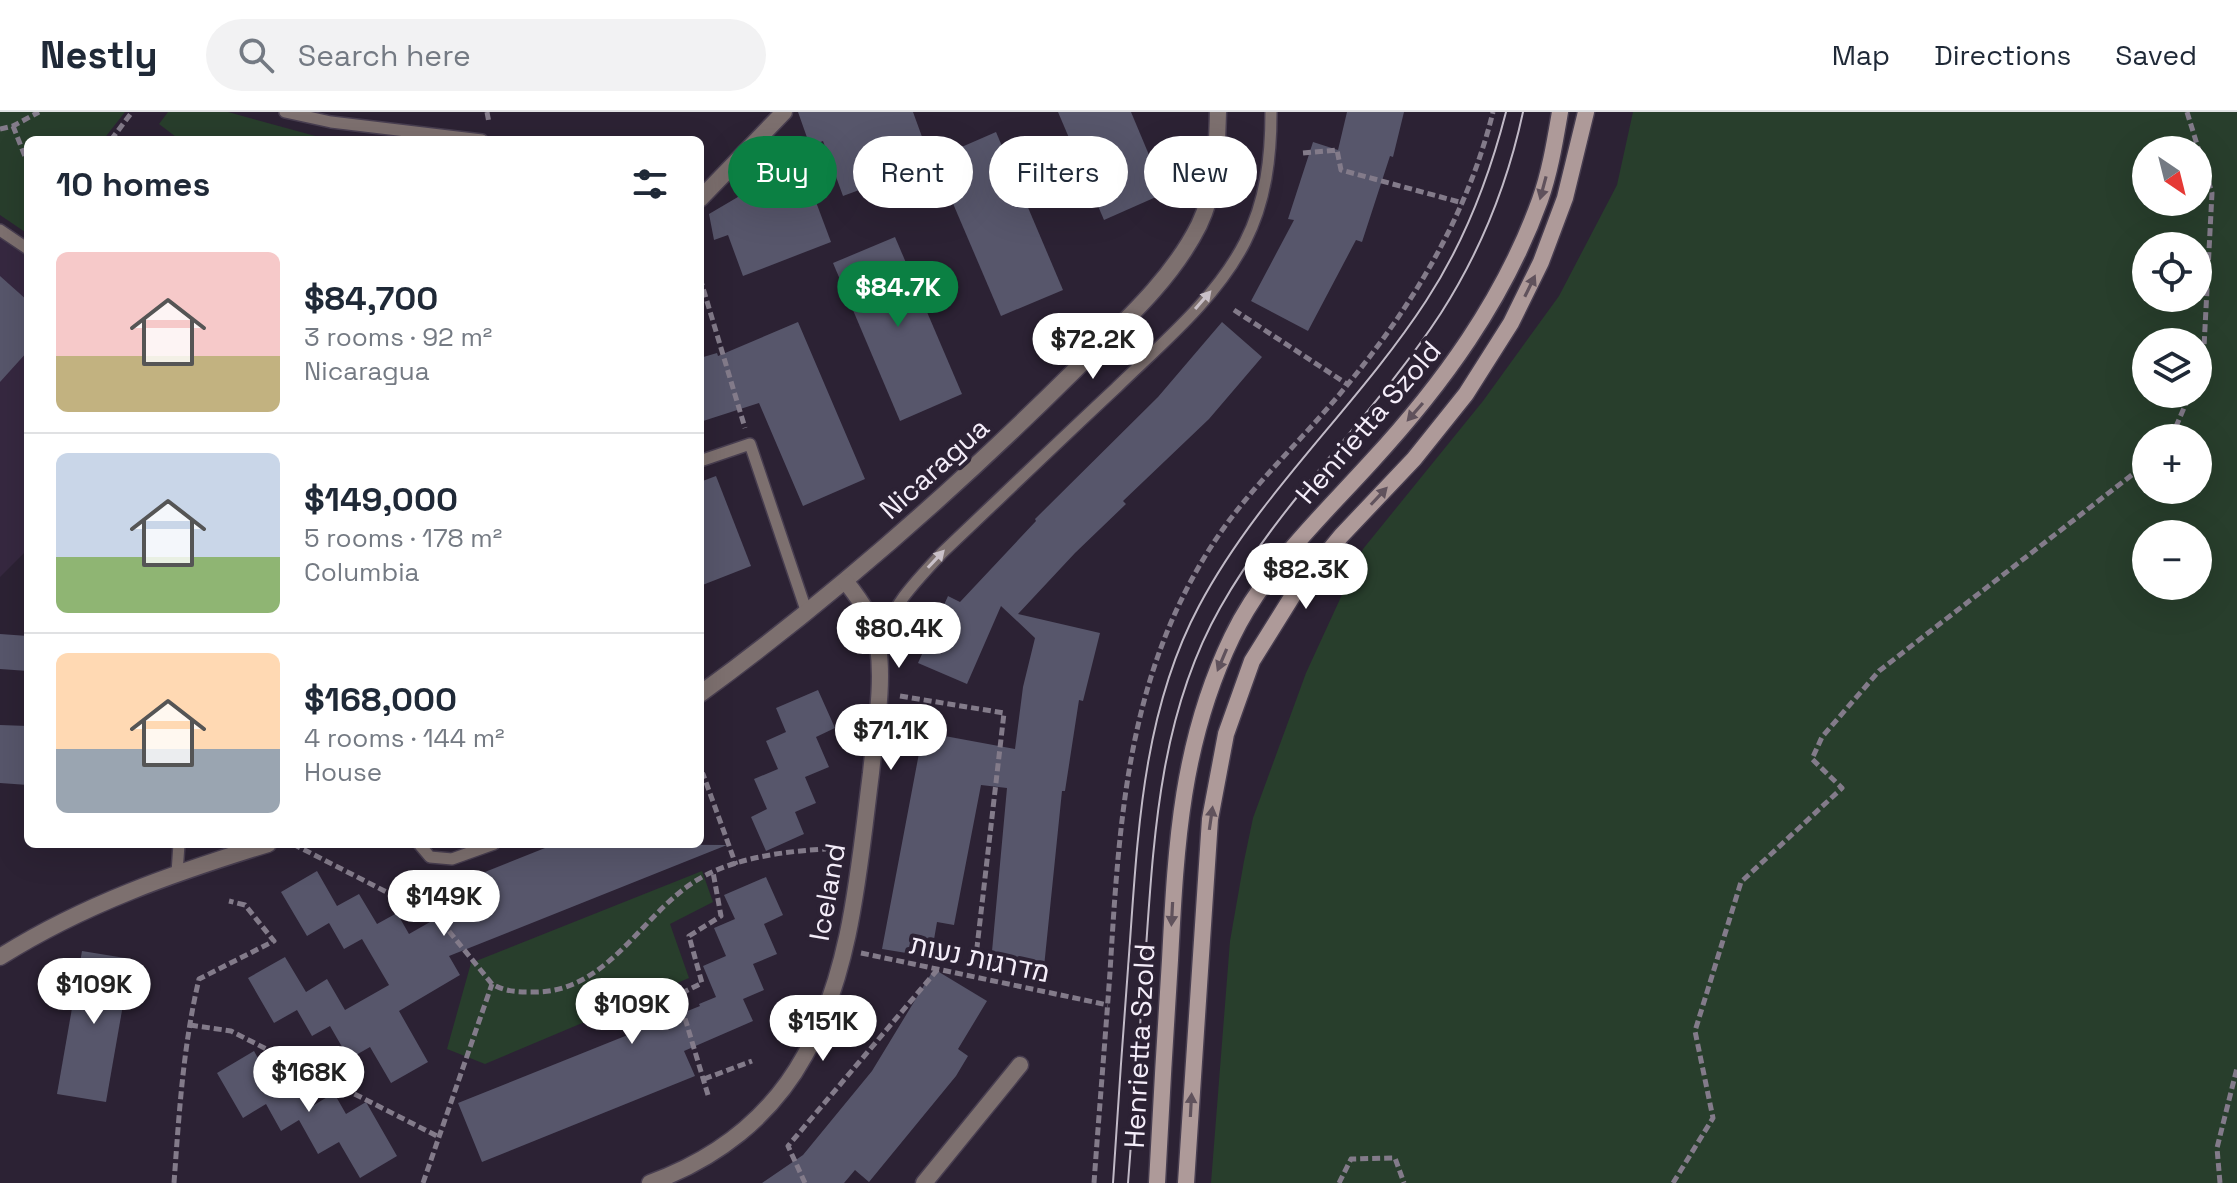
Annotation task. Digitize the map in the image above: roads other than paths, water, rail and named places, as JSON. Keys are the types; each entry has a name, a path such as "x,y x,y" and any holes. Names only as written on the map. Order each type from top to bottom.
{"main road":[{"name":"Henrietta Szold","path":"1157,1183 1176,852 1192,744 1207,694 1233,634 1266,582 1434,391 1471,338 1524,241 1541,197 1560,112"},
{"name":"Henrietta Szold","path":"1186,1183 1210,819 1226,734 1252,661 1295,592 1341,536 1414,459 1466,394 1511,323 1541,262 1565,198 1586,112"}],"street":[{"path":"704,195 784,112"},
{"name":"Nicaragua","path":"704,691 846,582 1017,428 1142,304 1179,259 1200,224 1211,195 1218,112"},
{"name":"Iceland","path":"650,1183 702,1159 733,1140 759,1117 805,1056 830,1000 844,950 862,847 879,692 878,646 871,619 846,582"},
{"path":"0,957 41,931 88,909 177,873 255,848"},
{"path":"924,1183 1020,1065"}],"lane":[{"path":"285,112 331,122 448,136"},
{"path":"878,646 889,616 943,552 1180,326 1222,278 1256,220 1267,182 1271,112"},
{"path":"0,230 24,246"},
{"path":"704,460 750,444 807,613"},
{"path":"177,873 179,848"},
{"path":"422,848 430,857 452,859 483,848"}],"tram line":[{"path":"1113,1183 1141,813 1155,727 1181,645 1199,606 1250,526 1399,340 1440,279 1474,210 1506,112"},
{"path":"1128,1183 1157,816 1173,730 1200,648 1220,608 1271,531 1415,351 1455,290 1491,216 1523,112"}]}
